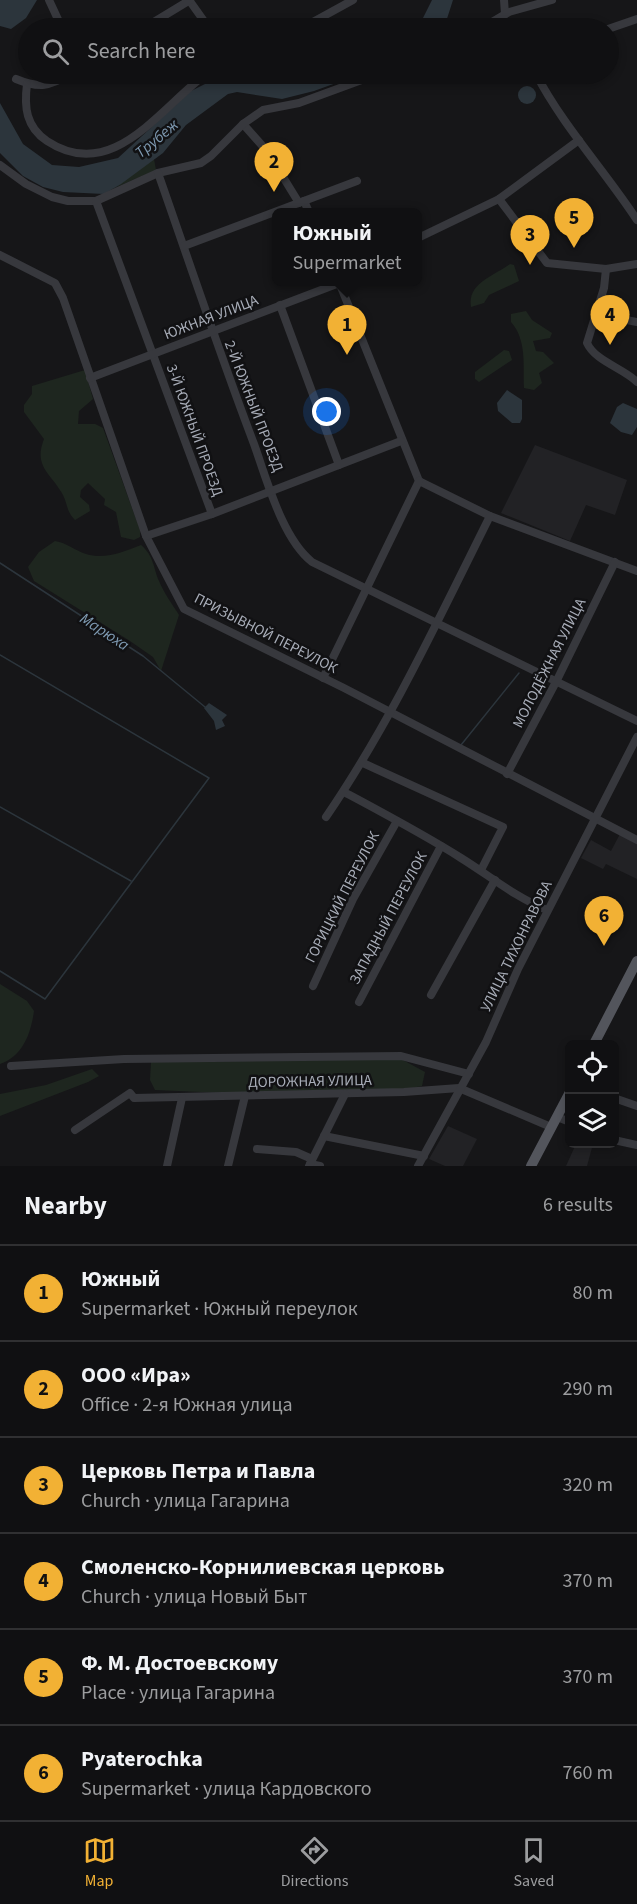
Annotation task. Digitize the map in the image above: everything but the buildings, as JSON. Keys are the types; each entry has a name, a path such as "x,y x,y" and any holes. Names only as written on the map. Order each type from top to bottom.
{"main road":[{"path":"596,1040 637,961"},
{"path":"531,1166 569,1094"}],"street":[{"path":"49,0 57,18"},
{"path":"160,18 189,0 202,18"},
{"path":"320,18 353,0"},
{"path":"504,0 505,14"},
{"path":"498,18 552,0"},
{"path":"619,25 637,19"},
{"path":"48,84 39,86 27,84 24,105 33,128 41,136 73,154 94,153 132,140 195,84"},
{"path":"0,165 26,184 52,197 68,201 96,201 158,173 194,166 206,160 243,123 263,110 298,103 350,84"},
{"path":"543,84 579,140 615,186 637,220"},
{"path":"243,123 267,151 285,181 305,208"},
{"path":"422,236 499,199 579,140"},
{"name":"2-Й ЮЖНЫЙ ПРОЕЗД","path":"158,173 211,331 271,491 294,543 312,562 368,588"},
{"path":"285,181 289,207 357,181"},
{"path":"499,199 547,263 606,269 637,264"},
{"name":"3-Й ЮЖНЫЙ ПРОЕЗД","path":"96,201 212,514"},
{"path":"184,246 272,213"},
{"name":"ПРИЗЫВНОЙ ПЕРЕУЛОК","path":"0,255 55,284 146,536 184,609 246,638 637,840"},
{"path":"606,269 604,288 587,343 590,348 637,382"},
{"name":"ЮЖНАЯ УЛИЦА","path":"90,378 330,286"},
{"path":"342,286 419,482 490,516 637,571"},
{"path":"280,305 339,465"},
{"path":"596,314 637,322"},
{"path":"146,536 212,514 401,441"},
{"path":"323,678 419,482"},
{"path":"326,817 363,763 391,713 490,516"},
{"name":"МОЛОДЁЖНАЯ УЛИЦА","path":"507,774 557,680 615,562"},
{"path":"368,588 637,721"},
{"name":"УЛИЦА ТИХОНРАВОВА","path":"418,1166 459,1088 469,1074 547,910 637,737"},
{"path":"363,763 503,827 481,870"},
{"path":"344,792 481,870 512,893 547,910"},
{"name":"ГОРИЦКИЙ ПЕРЕУЛОК","path":"313,986 353,899 397,821"},
{"name":"ЗАПАДНЫЙ ПЕРЕУЛОК","path":"359,1002 441,846"},
{"path":"431,995 495,880"},
{"path":"11,1066 124,1059 401,1056 469,1074"},
{"name":"ДОРОЖНАЯ УЛИЦА","path":"75,1130 130,1093 134,1098 182,1098 345,1094 459,1088 554,1122 565,1122"},
{"path":"311,1163 345,1094"},
{"path":"228,1166 245,1096"},
{"path":"167,1166 182,1098"},
{"path":"619,1099 637,1106"},
{"path":"324,1136 424,1156"},
{"path":"619,1141 637,1145"},
{"path":"256,1149 296,1152 311,1163 320,1166"}],"shaded area":[{"path":"154,159 156,170 112,189"},
{"path":"510,264 514,265 519,281 489,295 484,303 471,307 473,292 477,286"},
{"path":"526,311 532,320 552,333 550,338 533,341 536,351 543,352 554,363 539,373 542,383 534,390 524,388 522,345 511,322 511,314"},
{"path":"504,350 509,351 512,360 479,382 475,379 475,372"},
{"path":"85,370 93,399 79,411 78,424 95,424 103,428 140,530 140,537 134,540 121,537 116,512 104,505 105,499 88,483 81,490 80,497 89,505 90,511 75,520 72,517 63,495 42,463 41,449 44,439 24,412 24,405 32,394 32,386"},
{"path":"535,445 627,480 615,515 586,505 570,541 501,513"},
{"path":"55,541 93,556 114,554 141,545 145,549 151,558 161,585 179,615 161,671 153,657 34,581 28,567 39,552"},
{"path":"620,834 637,843 637,879 606,864 603,869 581,858 591,840 611,851"},
{"path":"0,984 27,1001 34,1011 25,1043 15,1055 0,1064"},
{"path":"401,1059 425,1072 422,1086 404,1090 247,1094 155,1090 150,1080 151,1062"},
{"path":"92,1069 99,1076 0,1116 0,1094 46,1085"},
{"path":"448,1126 477,1139 463,1166 445,1166 429,1159"},
{"path":"574,1148 592,1148 587,1166 566,1166"}],"water":[{"path":"0,0 37,0 26,18 18,18 18,24 11,29 0,26"},
{"path":"432,0 453,0 447,18 423,18"},
{"name":"Трубеж","path":"205,84 333,84 282,99 237,92 228,94 186,125 163,153 104,194 63,192 43,187 23,176 0,153 0,103 23,144 52,165 79,167 118,158 191,91"},
{"path":"527,86 533,89 536,95 533,101 527,104 521,101 518,95 521,89"},
{"path":"507,390 522,400 520,423 512,423 498,411 497,403"},
{"path":"623,403 637,409 637,427 632,435 621,432 610,423 617,407"},
{"path":"209,703 227,715 222,720 225,726 216,730 214,721 204,708"}],"waterway":[{"name":"Марюха","path":"0,563 143,656 205,707"},
{"path":"0,655 209,778 45,999 0,971"},
{"path":"461,745 519,673"},
{"path":"0,807 131,881"}],"place":[{"name":"ООО «Ира»","path":"274,192"},
{"name":"Ф. М. Достоевскому","path":"574,248"},
{"name":"Церковь Петра и Павла","path":"530,265"},
{"name":"Смоленско-Корнилиевская церковь","path":"610,345"},
{"name":"Южный","path":"347,355"},
{"name":"Pyaterochka","path":"604,946"}]}
